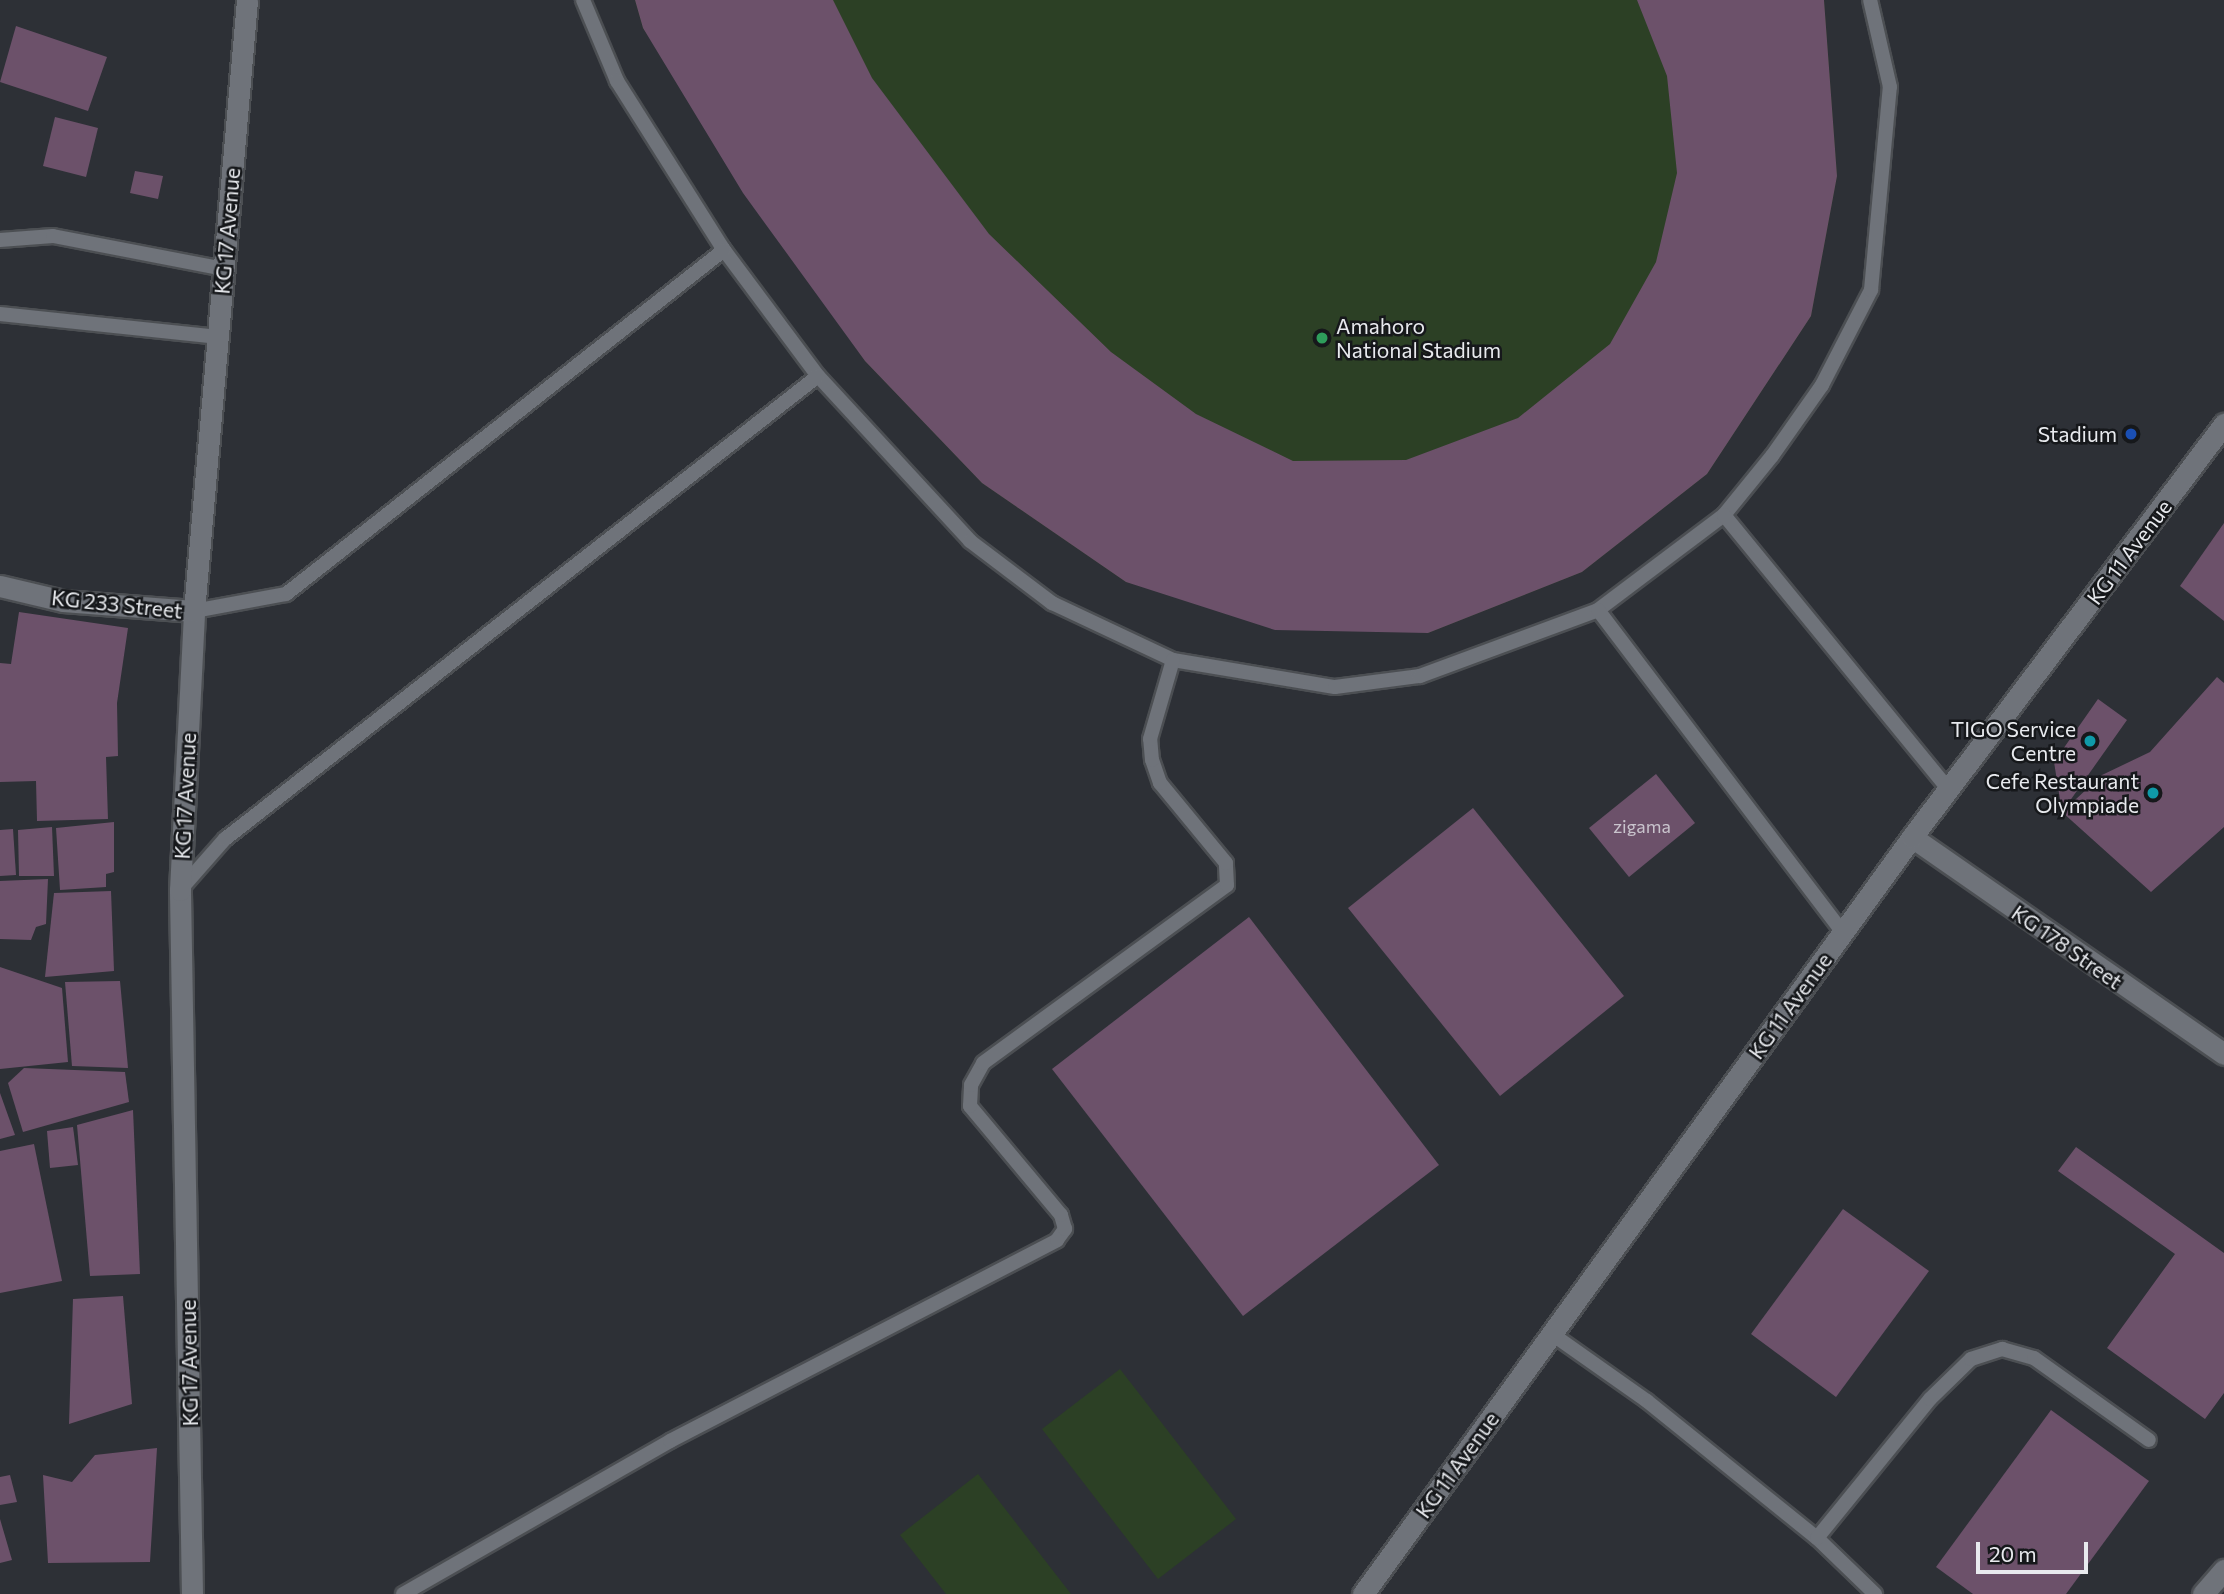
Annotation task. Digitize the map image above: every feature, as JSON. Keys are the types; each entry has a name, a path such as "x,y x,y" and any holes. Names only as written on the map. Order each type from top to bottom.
{"street":[{"name":"KG 17 Avenue","path":"192,1594 180,890 194,611 247,0"},
{"name":"KG 11 Avenue","path":"1363,1594 1912,837 1950,791 2224,424"},
{"name":"KG 233 Street","path":"0,586 63,601 194,611"},
{"name":"KG 178 Street","path":"1912,837 2224,1054"},
{"path":"2203,1594 2224,1570"}],"lane":[{"path":"583,0 617,81 724,250 818,376 970,541 1052,603 1173,660 1335,687 1420,676 1598,610 1724,515 1822,385 1871,290 1890,87 1870,0"},
{"path":"0,240 53,236 225,269"},
{"path":"194,611 286,594 724,250"},
{"path":"0,314 219,337"},
{"path":"180,890 225,839 818,376"},
{"path":"1724,515 1950,791"},
{"path":"1598,610 1843,933"},
{"path":"403,1594 670,1441 1057,1240 1065,1229 1061,1215 970,1106 971,1086 983,1063 1227,886 1226,863 1160,783 1152,760 1150,739 1173,660"},
{"path":"1552,1334 1647,1401 1817,1538 1875,1594"},
{"path":"1817,1538 1930,1399 1972,1359 2002,1349 2034,1358 2149,1440"}],"green space":[{"name":"Amahoro National Stadium","path":"635,0 1824,0 1837,176 1811,316 1707,474 1582,572 1428,633 1126,582 982,483 865,361 643,28"},
{"path":"1120,1369 1236,1519 1158,1579 1042,1429"},
{"path":"978,1474 1071,1594 946,1594 900,1535"}],"building":[{"path":"635,0 833,0 872,78 989,234 1111,352 1196,414 1293,461 1406,460 1518,418 1610,344 1656,262 1677,173 1667,76 1637,0 1824,0 1837,176 1811,316 1707,474 1582,572 1428,633 1275,630 1126,582 982,483 865,361 743,193 643,28"},
{"path":"16,26 107,57 88,111 0,82"},
{"path":"55,117 98,128 86,177 43,166"},
{"path":"135,171 163,176 158,199 130,193"},
{"path":"2224,523 2224,621 2180,586"},
{"path":"19,612 128,628 117,703 118,756 106,757 108,819 37,821 36,781 0,782 0,663 11,664"},
{"name":"Cefe Restaurant Olympiade","path":"2217,677 2224,683 2224,827 2151,892 2062,812 2102,775 2150,752"},
{"name":"TIGO Service Centre","path":"2098,699 2127,720 2062,812 2054,762"},
{"path":"1656,774 1695,823 1629,877 1589,828"},
{"path":"1473,808 1624,996 1500,1096 1348,908"},
{"path":"114,822 114,872 106,874 106,887 60,890 56,828"},
{"path":"52,827 54,876 19,876 18,830"},
{"path":"13,829 16,875 0,876 0,830"},
{"path":"48,879 46,924 36,927 31,940 0,939 0,881"},
{"path":"111,891 114,971 45,977 54,893"},
{"path":"1249,917 1439,1165 1243,1316 1052,1069"},
{"path":"0,967 62,988 68,1062 0,1069"},
{"path":"120,981 128,1068 72,1066 65,982"},
{"path":"24,1068 125,1072 129,1102 23,1132 8,1083"},
{"path":"0,1093 15,1135 0,1139"},
{"path":"133,1110 140,1274 90,1276 77,1125"},
{"path":"73,1127 78,1165 50,1168 47,1131"},
{"path":"34,1144 62,1281 0,1293 0,1151"},
{"path":"2076,1147 2224,1253 2224,1393 2205,1419 2107,1348 2175,1254 2058,1171"},
{"path":"1843,1209 1929,1271 1836,1397 1751,1334"},
{"path":"123,1296 132,1404 69,1424 73,1299"},
{"path":"2051,1410 2149,1481 2066,1594 1973,1594 1936,1567"},
{"path":"157,1448 150,1562 48,1563 43,1475 72,1482 95,1455"},
{"path":"10,1475 17,1502 0,1505 0,1477"},
{"path":"0,1519 12,1560 0,1563"}],"place":[{"name":"Amahoro National Stadium","path":"1322,338"},
{"name":"Stadium","path":"2131,434"},
{"name":"TIGO Service Centre","path":"2090,741"},
{"name":"Cefe Restaurant Olympiade","path":"2153,793"}]}
